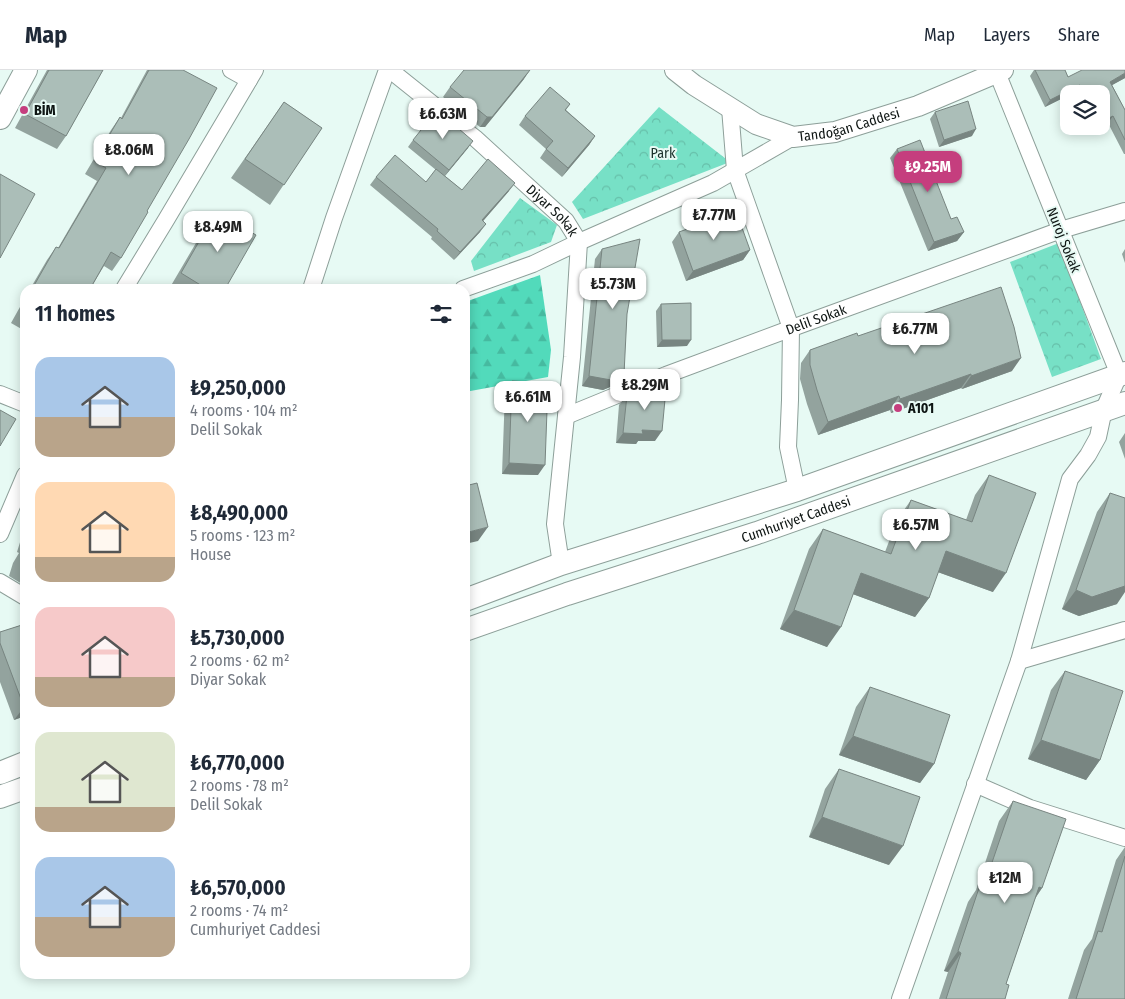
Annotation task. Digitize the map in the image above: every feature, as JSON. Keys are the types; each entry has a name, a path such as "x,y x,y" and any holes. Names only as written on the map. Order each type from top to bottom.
{"main road":[{"path":"0,118 26,70"},
{"path":"470,598 561,564 797,490 1122,374"},
{"name":"Cumhuriyet Caddesi","path":"470,628 567,594 757,533 1125,402"},
{"path":"0,773 20,766"},
{"path":"0,797 20,790"}],"street":[{"path":"127,284 252,75 231,70"},
{"path":"313,284 334,218 388,70"},
{"name":"Diyar Sokak","path":"388,70 475,138 566,221 579,242 572,357 555,524 561,564"},
{"name":"Tandoğan Caddesi","path":"675,70 694,85 756,124 793,136 836,132 918,106 999,71"},
{"name":"Nuroj Sokak","path":"999,71 1061,230 1122,374"},
{"path":"730,108 735,170 791,328 788,448 797,490"},
{"path":"470,286 533,264 713,182 793,136"},
{"name":"Delil Sokak","path":"566,416 666,375 791,328 1061,230 1125,210"},
{"path":"900,999 1019,661 1070,479 1088,455 1098,437 1104,409 1122,374"},
{"path":"0,394 20,402"},
{"path":"0,534 20,487"},
{"path":"0,582 20,593"},
{"path":"1019,661 1125,630"},
{"path":"975,784 1030,808 1125,838"}],"green space":[{"name":"Park","path":"659,107 730,162 583,219 572,202"},
{"path":"520,198 557,225 551,242 474,271 471,261"},
{"path":"1059,243 1101,359 1052,377 1010,262"},
{"path":"540,275 551,350 548,377 470,391 470,300"}],"building":[{"path":"49,70 103,70 66,136 25,114"},
{"path":"149,70 183,70 217,88 121,258 111,252 93,284 35,284 56,247 59,248 106,168 94,161 120,117 122,119"},
{"path":"464,70 530,70 492,117 487,117 450,87"},
{"path":"1035,70 1065,70 1068,77 1082,70 1125,70 1125,73 1110,82 1125,110 1125,140 1113,116 1110,118 1110,85 1060,85 1060,95 1050,100"},
{"path":"550,87 570,104 565,110 595,136 568,168 546,149 553,141 525,116"},
{"path":"968,101 976,129 944,140 935,112"},
{"path":"284,102 322,128 284,185 245,159"},
{"path":"437,110 473,141 449,170 413,140"},
{"path":"920,140 951,219 957,217 964,232 934,242 897,149"},
{"path":"395,155 426,182 436,169 462,190 488,159 515,183 482,220 486,224 460,252 437,231 438,229 376,177"},
{"path":"0,174 35,194 0,258"},
{"path":"736,211 750,250 693,271 679,232"},
{"path":"216,212 256,235 228,284 199,284 181,273"},
{"path":"640,239 627,314 624,374 611,380 589,376 602,249"},
{"path":"1001,287 1014,327 1021,358 900,399 899,396 828,422 810,365 810,350 857,333 858,336"},
{"path":"691,303 691,340 662,340 661,304"},
{"path":"512,381 548,383 545,465 509,463"},
{"path":"652,389 666,389 662,431 642,430 643,434 623,433 627,395 637,390 652,392"},
{"path":"0,410 16,419 0,446"},
{"path":"989,475 1036,493 1006,573 946,551 929,598 861,573 841,627 794,610 823,529 891,554 911,500 972,522"},
{"path":"477,483 488,527 470,532 470,485"},
{"path":"1110,493 1125,498 1125,586 1092,597 1076,590"},
{"path":"20,626 20,696 0,643 0,632"},
{"path":"1065,671 1123,691 1100,760 1041,740"},
{"path":"870,687 950,715 934,764 853,736"},
{"path":"839,769 920,797 903,846 822,817"},
{"path":"1013,801 1066,819 1042,888 1039,887 1006,984 1009,985 1005,999 946,999 961,953 958,951 981,882 985,883"},
{"path":"1125,856 1125,999 1076,999 1098,931 1102,932"}],"place":[{"name":"BİM","path":"24,110"},
{"name":"A101","path":"898,408"}]}
